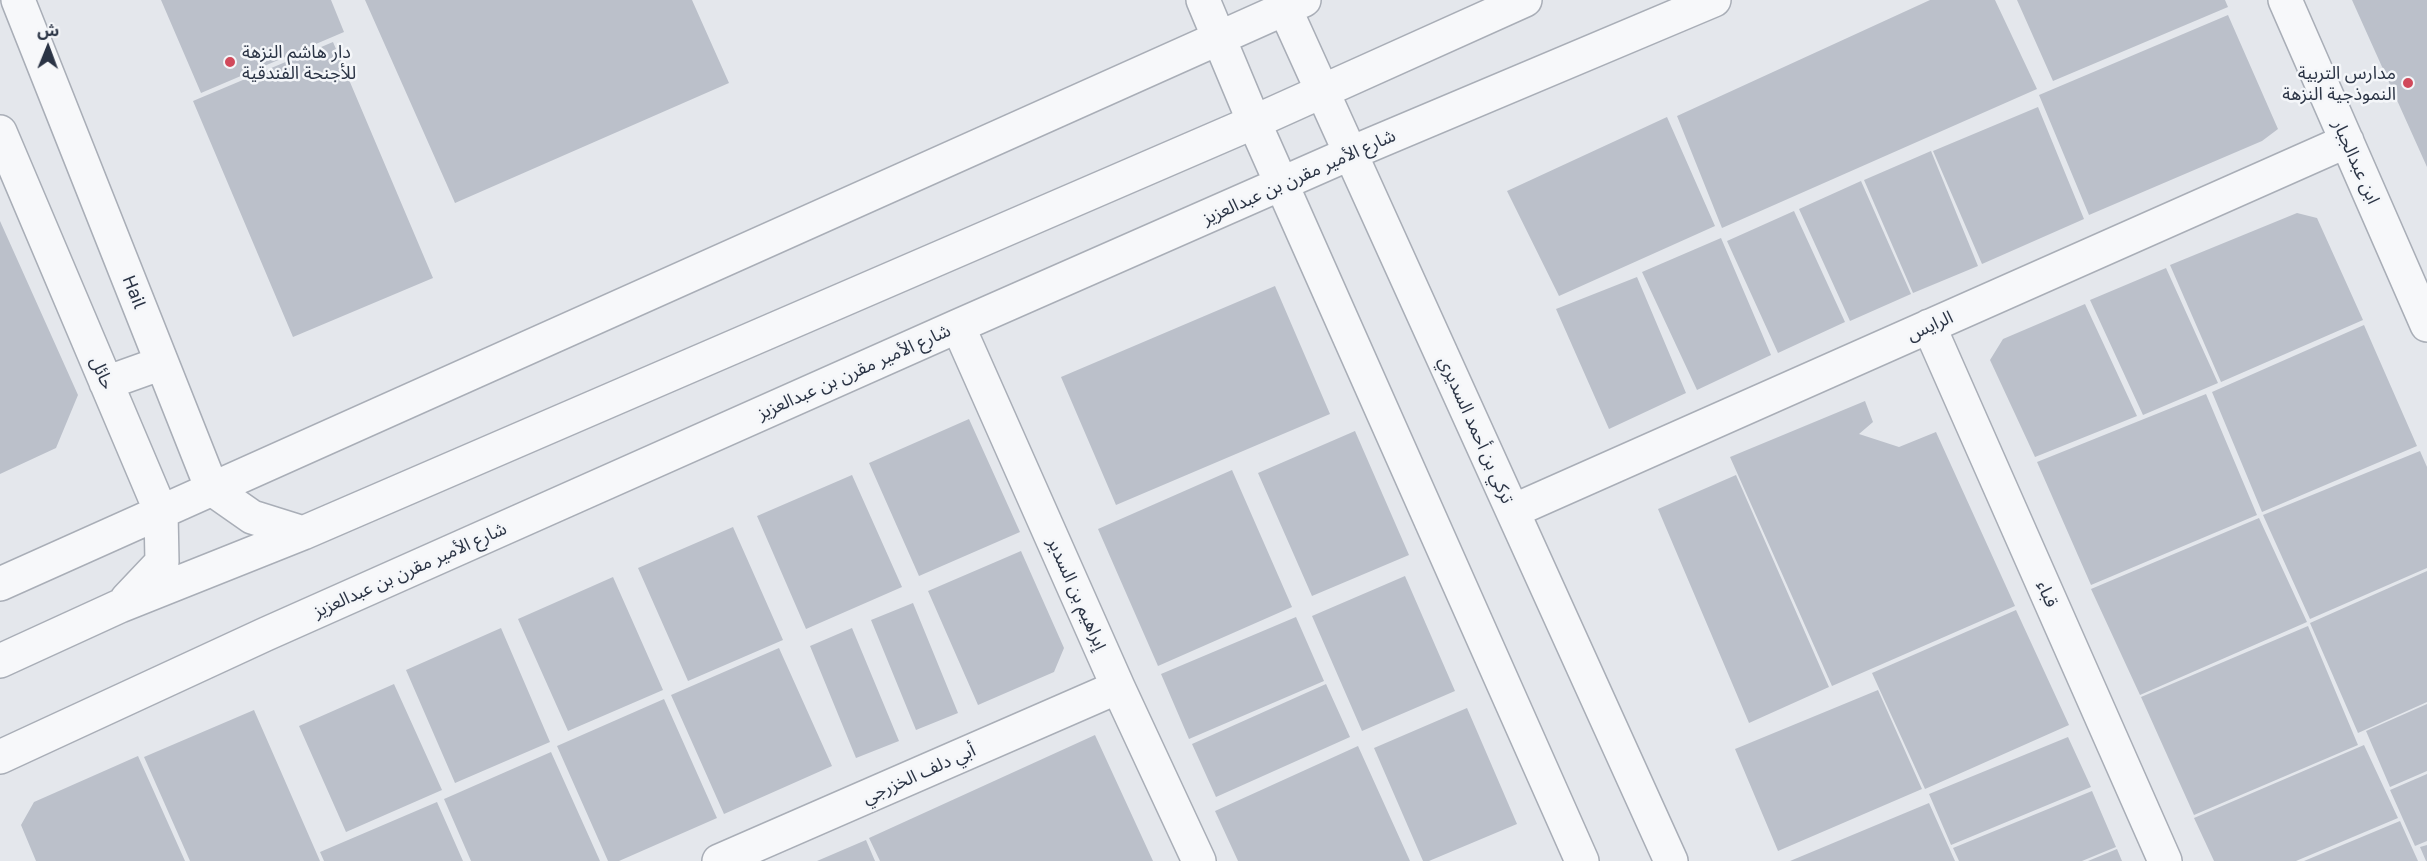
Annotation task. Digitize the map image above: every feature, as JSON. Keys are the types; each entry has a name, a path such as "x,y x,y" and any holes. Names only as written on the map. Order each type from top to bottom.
{"street":[{"name":"Hail","path":"18,0 212,489"},
{"path":"1203,0 1254,122 1582,861"},
{"path":"0,661 120,606 303,533 1254,122 1525,0"},
{"name":"شارع الأمير مقرن بن عبدالعزيز","path":"0,757 287,624 958,326 1351,153 1714,0"},
{"name":"ابن عبدالجبار","path":"2285,0 2427,325"},
{"path":"0,584 1218,38 1290,3"},
{"name":"تركي بن أحمد السديري","path":"1290,3 1323,92 1671,861"},
{"name":"حائل","path":"0,132 160,512 162,562 120,606"},
{"name":"الرايس","path":"1513,512 2347,141"},
{"name":"إبراهيم بن السدير","path":"958,326 1118,687 1199,861"},
{"name":"قباء","path":"1929,326 2165,861"},
{"path":"106,383 162,363"},
{"path":"212,489 252,517 303,533"},
{"name":"أبي دلف الخزرجي","path":"719,861 1118,687"}],"building":[{"name":"دار هاشم النزهة للأجنحة الفندقية","path":"161,0 331,0 344,32 201,93"},
{"path":"365,0 692,0 729,83 455,203"},
{"path":"1930,0 1995,0 2037,89 1722,228 1677,116"},
{"path":"2017,0 2225,0 2228,7 2053,81"},
{"name":"مدارس التربية النموذجية النزهة","path":"2352,0 2427,0 2427,167"},
{"path":"2228,15 2278,129 2262,141 2089,215 2039,95"},
{"path":"333,42 433,278 293,337 193,101"},
{"path":"2038,107 2084,219 1982,264 1933,151"},
{"path":"1667,117 1715,226 1559,296 1507,191"},
{"path":"1931,151 1978,266 1913,293 1864,180"},
{"path":"1861,181 1911,294 1850,321 1799,209"},
{"path":"1794,211 1845,322 1778,353 1727,241"},
{"path":"2297,213 2317,218 2363,320 2221,382 2170,265"},
{"path":"0,221 78,395 56,448 0,474"},
{"path":"1721,238 1771,355 1697,390 1642,272"},
{"path":"2166,268 2218,383 2143,415 2090,300"},
{"path":"1637,277 1686,393 1609,429 1556,309"},
{"path":"1275,286 1330,414 1116,505 1061,377"},
{"path":"2085,304 2137,416 2035,457 1990,360 2003,339"},
{"path":"2364,325 2417,446 2262,512 2212,392"},
{"path":"2206,394 2257,515 2091,585 2037,462"},
{"path":"1865,401 1873,422 1859,434 1899,447 1936,432 2015,606 1832,686 1730,457"},
{"path":"969,419 1020,532 919,576 869,463"},
{"path":"1355,431 1409,555 1312,596 1258,473"},
{"path":"2420,451 2427,467 2427,568 2310,619 2263,515"},
{"path":"1232,470 1292,607 1158,666 1098,529"},
{"path":"852,475 902,587 806,629 757,516"},
{"path":"1736,475 1829,687 1749,723 1658,509"},
{"path":"2259,518 2307,622 2140,695 2091,589"},
{"path":"733,527 783,640 688,681 638,568"},
{"path":"1021,551 1064,648 1054,672 978,705 928,591"},
{"path":"2427,571 2427,702 2358,733 2310,623"},
{"path":"1405,576 1455,691 1362,731 1312,616"},
{"path":"613,577 663,690 568,731 518,619"},
{"path":"913,603 958,713 916,730 871,620"},
{"path":"2016,610 2069,725 1925,789 1872,673"},
{"path":"1296,617 1324,681 1189,739 1161,674"},
{"path":"2308,626 2358,745 2194,815 2141,697"},
{"path":"501,628 550,742 455,783 406,670"},
{"path":"852,628 899,741 856,758 810,646"},
{"path":"779,648 832,766 724,814 671,695"},
{"path":"394,684 442,790 346,832 299,726"},
{"path":"1326,684 1350,737 1216,797 1192,744"},
{"path":"1878,690 1922,789 1778,851 1735,749"},
{"path":"664,699 717,818 619,861 608,861 557,746"},
{"path":"2427,704 2427,771 2390,787 2366,731"},
{"path":"1467,708 1517,824 1429,861 1423,861 1374,748"},
{"path":"254,710 320,861 190,861 144,757"},
{"path":"1095,735 1153,861 880,861 869,838"},
{"path":"2068,737 2091,787 1951,845 1929,794"},
{"path":"2364,745 2398,818 2296,861 2214,861 2194,818"},
{"path":"1358,746 1410,861 1238,861 1215,811"},
{"path":"551,752 600,861 471,861 444,799"},
{"path":"138,756 185,861 36,861 21,825 34,802"},
{"path":"2427,774 2427,841 2415,846 2390,790"},
{"path":"2092,791 2116,847 2082,861 1959,861 1953,848"},
{"path":"437,802 463,861 324,861 320,852"},
{"path":"1929,803 1955,861 1790,861"},
{"path":"2400,821 2418,861 2304,861"},
{"path":"866,840 875,861 817,861"},
{"path":"2427,845 2427,861 2426,861 2420,847"},
{"path":"2117,849 2122,861 2088,861"}],"place":[{"name":"دار هاشم النزهة للأجنحة الفندقية","path":"230,62"},
{"name":"مدارس التربية النموذجية النزهة","path":"2408,83"}]}
